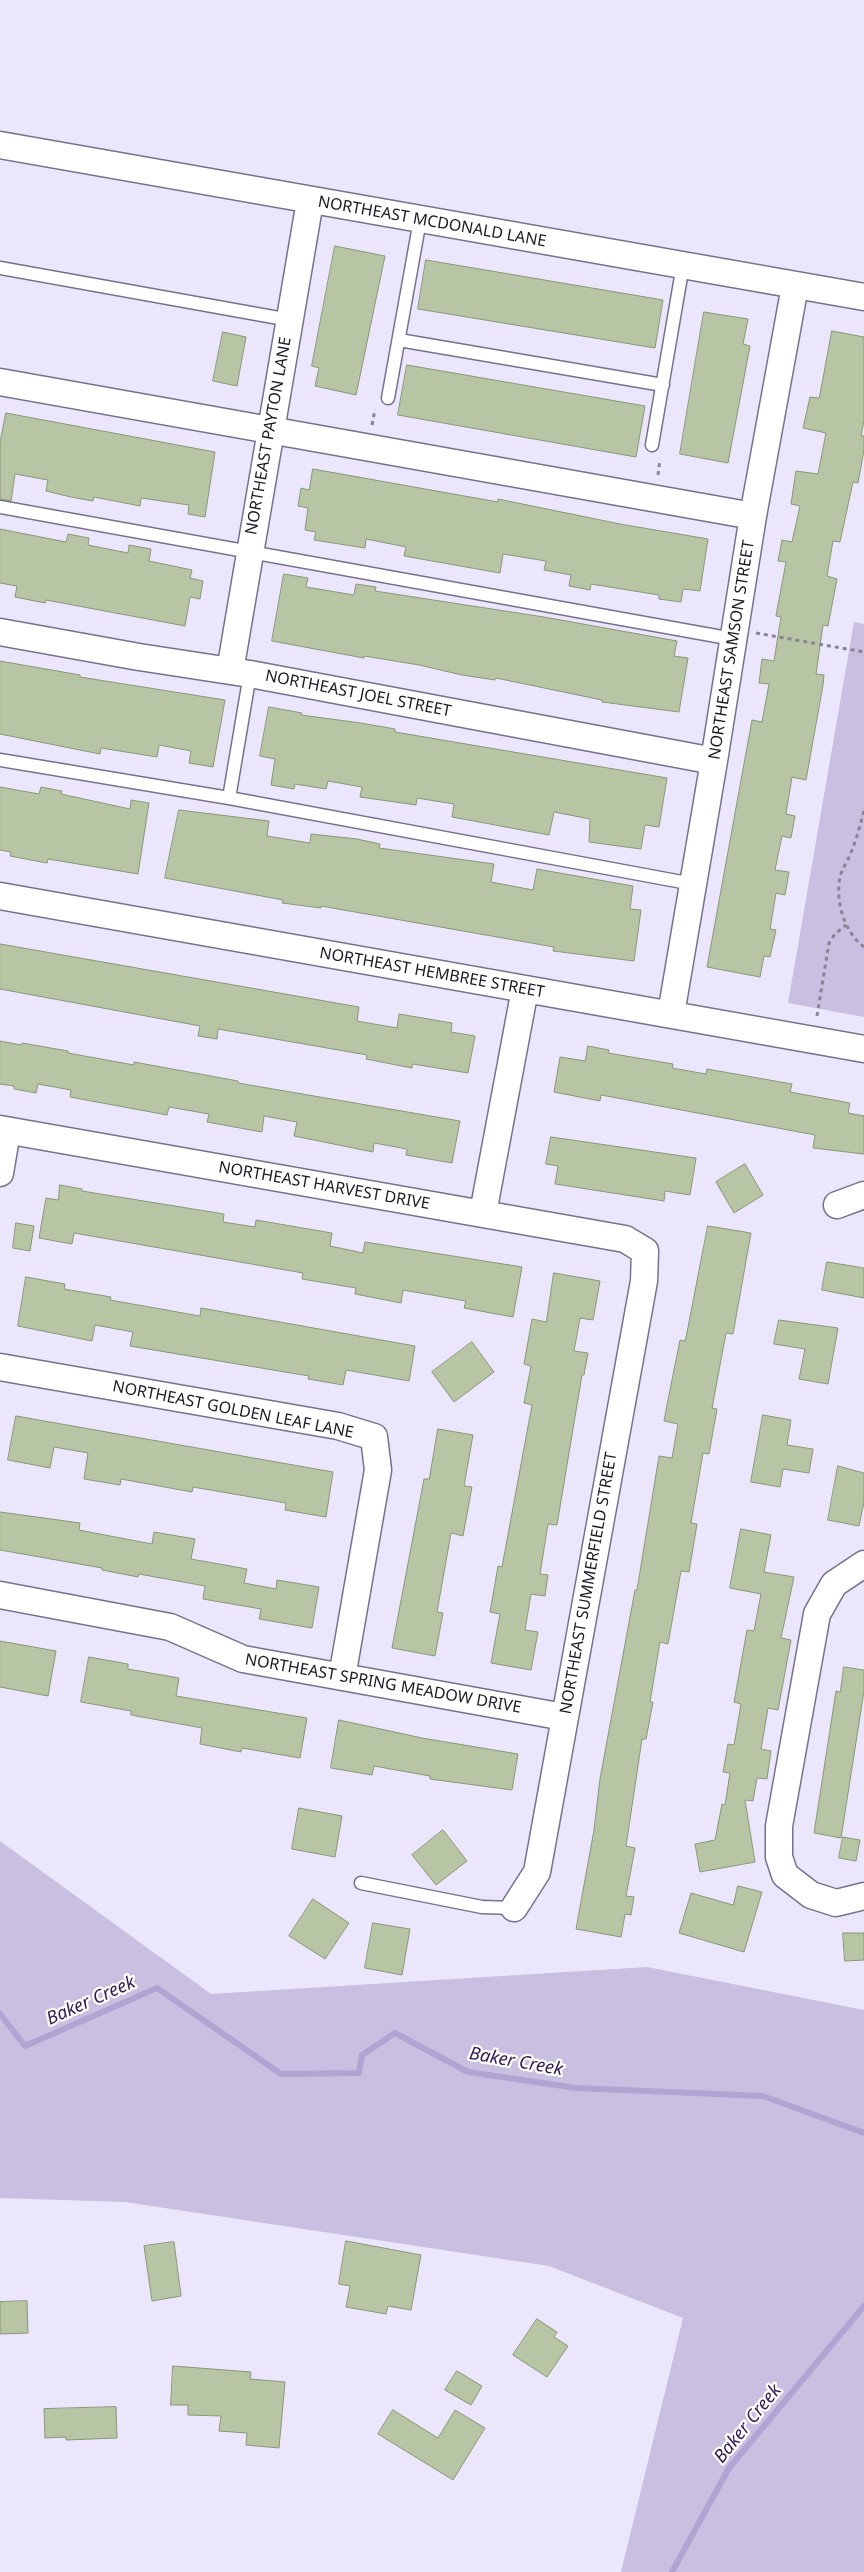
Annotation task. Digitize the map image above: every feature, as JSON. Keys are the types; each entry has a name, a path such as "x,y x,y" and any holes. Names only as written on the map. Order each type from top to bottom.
{"street":[{"name":"NORTHEAST MCDONALD LANE","path":"0,145 864,298"},
{"name":"NORTHEAST PAYTON LANE","path":"240,673 248,553 310,201"},
{"name":"NORTHEAST SAMSON STREET","path":"671,1014 714,761 752,516 795,286"},
{"path":"0,382 752,516"},
{"name":"NORTHEAST JOEL STREET","path":"0,632 240,673 714,761"},
{"name":"NORTHEAST HEMBREE STREET","path":"0,896 525,990 864,1048"},
{"path":"483,1213 525,990"},
{"path":"0,1173 4,1130"},
{"name":"NORTHEAST HARVEST DRIVE","path":"4,1130 625,1239 645,1251"},
{"path":"837,1205 864,1195"},
{"name":"NORTHEAST SUMMERFIELD STREET","path":"514,1908 537,1872 644,1282 645,1251"},
{"name":"NORTHEAST GOLDEN LEAF LANE","path":"0,1367 338,1426 374,1437 378,1470 342,1677"},
{"path":"864,1564 834,1584 817,1614 779,1826 779,1857 786,1875 811,1895 836,1903 864,1896"},
{"name":"NORTHEAST SPRING MEADOW DRIVE","path":"0,1595 138,1620 170,1628 243,1659 564,1717"}],"lane":[{"path":"388,398 420,220"},
{"path":"652,446 683,265"},
{"path":"0,268 290,320"},
{"path":"399,340 663,385"},
{"path":"0,507 248,553 734,634"},
{"path":"228,798 240,673"},
{"path":"0,760 228,798 693,884"},
{"path":"360,1883 482,1907 514,1908"}],"path":[{"path":"368,448 376,401 388,398"},
{"path":"652,446 662,452 654,498"},
{"path":"734,634 864,652"},
{"path":"864,811 853,847 840,875 840,906 846,925 864,947"},
{"path":"813,1040 830,943 835,934 846,925"}],"shaded area":[{"path":"854,622 864,624 864,1017 788,1003"},
{"path":"0,1841 211,1994 647,1967 864,2010 864,2572 621,2572 683,2318 549,2266 125,2202 0,2198"}],"building":[{"path":"335,246 385,256 356,395 315,386 319,368 312,366"},
{"path":"426,260 663,300 655,348 418,309"},
{"path":"704,312 748,319 743,344 750,346 728,463 680,454"},
{"path":"832,331 864,337 864,421 861,436 864,436 864,450 858,483 853,482 840,542 833,541 827,576 837,579 828,626 823,625 816,674 824,675 823,685 806,780 792,777 786,814 795,816 791,838 782,836 775,870 789,872 785,895 776,893 770,929 776,930 770,957 764,956 760,977 707,967 752,720 762,722 769,684 759,683 762,659 774,661 781,617 776,616 786,562 778,561 782,540 792,542 800,506 791,504 796,471 818,474 826,433 803,428 810,397 819,398"},
{"path":"223,332 246,337 237,386 213,381"},
{"path":"407,365 645,406 636,457 398,415"},
{"path":"6,413 215,452 205,517 188,514 189,505 141,498 140,506 94,497 93,501 71,497 46,491 48,480 15,474 11,501 0,499 0,443"},
{"path":"313,469 498,502 498,499 620,524 708,539 700,591 683,589 681,602 659,599 659,595 591,584 590,590 569,586 571,575 544,570 546,561 503,554 500,573 404,556 406,547 366,539 365,548 314,540 316,532 305,530 308,508 298,506 301,488 309,490"},
{"path":"0,529 66,542 68,534 89,538 88,545 128,553 129,545 151,549 149,561 192,570 190,578 203,581 200,599 190,597 185,626 46,600 45,603 15,597 17,586 0,583"},
{"path":"284,574 308,578 306,587 354,595 356,584 376,587 375,591 544,617 677,641 674,656 688,658 679,712 602,702 602,700 496,678 495,680 462,675 419,665 364,656 364,658 272,641"},
{"path":"0,661 80,675 80,677 225,700 213,767 189,763 191,751 159,745 157,757 101,748 100,754 0,734"},
{"path":"269,707 302,713 301,715 395,729 395,732 667,778 659,827 645,825 641,849 589,842 590,819 554,812 549,835 452,817 454,804 417,798 416,805 360,797 362,787 328,781 326,789 295,784 294,789 271,785 275,759 260,756"},
{"path":"0,787 39,794 41,787 62,791 61,794 130,809 131,800 149,803 138,874 48,859 47,863 10,856 11,852 0,850"},
{"path":"179,810 269,821 267,836 310,843 311,834 357,839 380,844 379,848 494,864 491,882 533,890 537,869 633,886 630,909 641,910 634,961 553,951 554,947 321,906 321,908 282,903 283,900 165,878"},
{"path":"0,944 359,1007 357,1021 397,1028 399,1014 452,1023 451,1032 475,1036 468,1073 413,1064 412,1068 366,1059 367,1055 218,1029 217,1039 198,1036 200,1026 0,989"},
{"path":"0,1041 68,1051 68,1053 134,1065 134,1062 238,1081 238,1083 460,1121 452,1163 406,1155 407,1149 374,1143 373,1152 294,1136 297,1122 264,1116 262,1132 207,1122 209,1114 169,1107 167,1115 70,1097 71,1090 38,1084 36,1093 14,1089 14,1086 0,1084"},
{"path":"588,1046 609,1050 608,1053 673,1064 672,1068 706,1074 707,1069 792,1084 790,1092 850,1103 848,1113 864,1116 864,1154 813,1148 815,1135 601,1095 600,1101 554,1092 560,1057 585,1061"},
{"path":"551,1137 696,1158 690,1195 665,1191 664,1201 555,1184 558,1166 546,1164"},
{"path":"745,1164 763,1195 734,1213 716,1182"},
{"path":"60,1185 82,1189 82,1191 224,1214 223,1222 255,1227 256,1220 332,1233 330,1246 363,1253 365,1242 522,1267 513,1317 464,1308 466,1301 403,1290 401,1303 355,1294 356,1288 302,1279 303,1273 74,1233 72,1244 39,1238 46,1198 58,1200"},
{"path":"16,1223 34,1226 30,1251 13,1248"},
{"path":"708,1226 751,1233 733,1334 726,1333 712,1408 717,1409 709,1454 703,1453 691,1523 697,1524 689,1572 681,1571 668,1644 660,1642 650,1702 653,1702 646,1739 642,1739 626,1846 635,1848 626,1896 634,1897 631,1915 625,1914 621,1937 576,1929 594,1830 600,1779 635,1590 637,1590 659,1456 672,1458 678,1424 664,1421 680,1340 685,1341"},
{"path":"827,1262 864,1268 864,1298 822,1290"},
{"path":"554,1273 600,1281 593,1320 580,1318 574,1351 588,1353 584,1375 582,1375 557,1525 548,1524 540,1574 548,1575 545,1596 531,1594 525,1630 538,1632 531,1670 491,1663 500,1614 490,1612 498,1566 502,1567 532,1405 524,1403 531,1366 524,1364 532,1319 546,1322"},
{"path":"26,1277 65,1284 64,1289 111,1297 110,1300 200,1316 201,1308 415,1346 409,1381 346,1370 343,1385 308,1379 309,1376 130,1346 133,1332 95,1325 92,1341 18,1326"},
{"path":"779,1320 838,1328 828,1384 799,1379 805,1349 774,1344"},
{"path":"472,1342 494,1372 454,1402 432,1372"},
{"path":"763,1415 791,1420 787,1445 813,1449 809,1473 783,1469 780,1487 751,1482"},
{"path":"16,1416 333,1472 326,1517 285,1510 286,1503 193,1487 192,1492 121,1479 120,1485 84,1479 88,1453 54,1447 50,1468 8,1460"},
{"path":"438,1429 473,1435 464,1486 472,1487 463,1536 451,1533 437,1612 443,1613 435,1656 392,1648 424,1479 429,1479"},
{"path":"838,1466 864,1473 864,1502 859,1526 828,1520"},
{"path":"0,1512 80,1523 79,1530 152,1544 154,1532 195,1539 191,1559 247,1569 244,1583 276,1589 277,1580 319,1587 312,1628 259,1619 261,1609 203,1599 205,1586 139,1574 138,1577 102,1570 102,1568 0,1550"},
{"path":"741,1529 771,1535 764,1572 794,1577 781,1638 791,1640 778,1710 768,1708 761,1749 771,1751 767,1779 757,1778 753,1801 745,1800 755,1862 700,1872 695,1844 715,1840 722,1804 725,1805 730,1773 723,1772 728,1744 734,1745 741,1704 734,1702 747,1630 754,1631 761,1594 730,1588"},
{"path":"0,1641 56,1651 48,1696 0,1687"},
{"path":"89,1657 128,1664 128,1669 179,1678 176,1696 307,1718 300,1758 242,1748 241,1752 200,1744 202,1728 131,1715 131,1711 81,1702"},
{"path":"844,1667 864,1670 864,1691 841,1838 814,1833 836,1691 840,1692"},
{"path":"339,1720 422,1738 518,1754 512,1790 430,1779 430,1776 374,1766 372,1775 331,1768"},
{"path":"299,1808 342,1816 335,1857 292,1849"},
{"path":"443,1830 467,1861 436,1885 412,1855"},
{"path":"843,1837 860,1840 856,1861 839,1858"},
{"path":"738,1886 762,1892 744,1952 679,1933 691,1893 733,1905"},
{"path":"313,1899 349,1923 325,1959 289,1936"},
{"path":"373,1923 410,1929 402,1975 365,1968"},
{"path":"843,1933 864,1933 864,1960 845,1961"},
{"path":"346,2241 421,2255 411,2310 388,2306 386,2314 346,2307 350,2286 339,2284"},
{"path":"174,2242 181,2296 152,2301 144,2246"},
{"path":"27,2301 28,2333 0,2334 0,2302"},
{"path":"537,2319 557,2332 554,2337 568,2346 547,2377 513,2355"},
{"path":"173,2366 251,2372 250,2379 285,2382 279,2448 246,2445 247,2433 219,2431 221,2416 188,2415 188,2405 171,2405"},
{"path":"457,2371 482,2386 471,2405 445,2390"},
{"path":"116,2407 117,2438 66,2440 66,2437 45,2438 44,2409"},
{"path":"393,2410 438,2438 455,2410 485,2428 453,2480 378,2434"}],"waterway":[{"name":"Baker Creek","path":"0,2014 25,2046 157,1988 281,2074 359,2073 362,2055 395,2033 468,2072 576,2088 763,2096 864,2133"},
{"name":"Baker Creek","path":"672,2572 729,2468 864,2306"}]}
